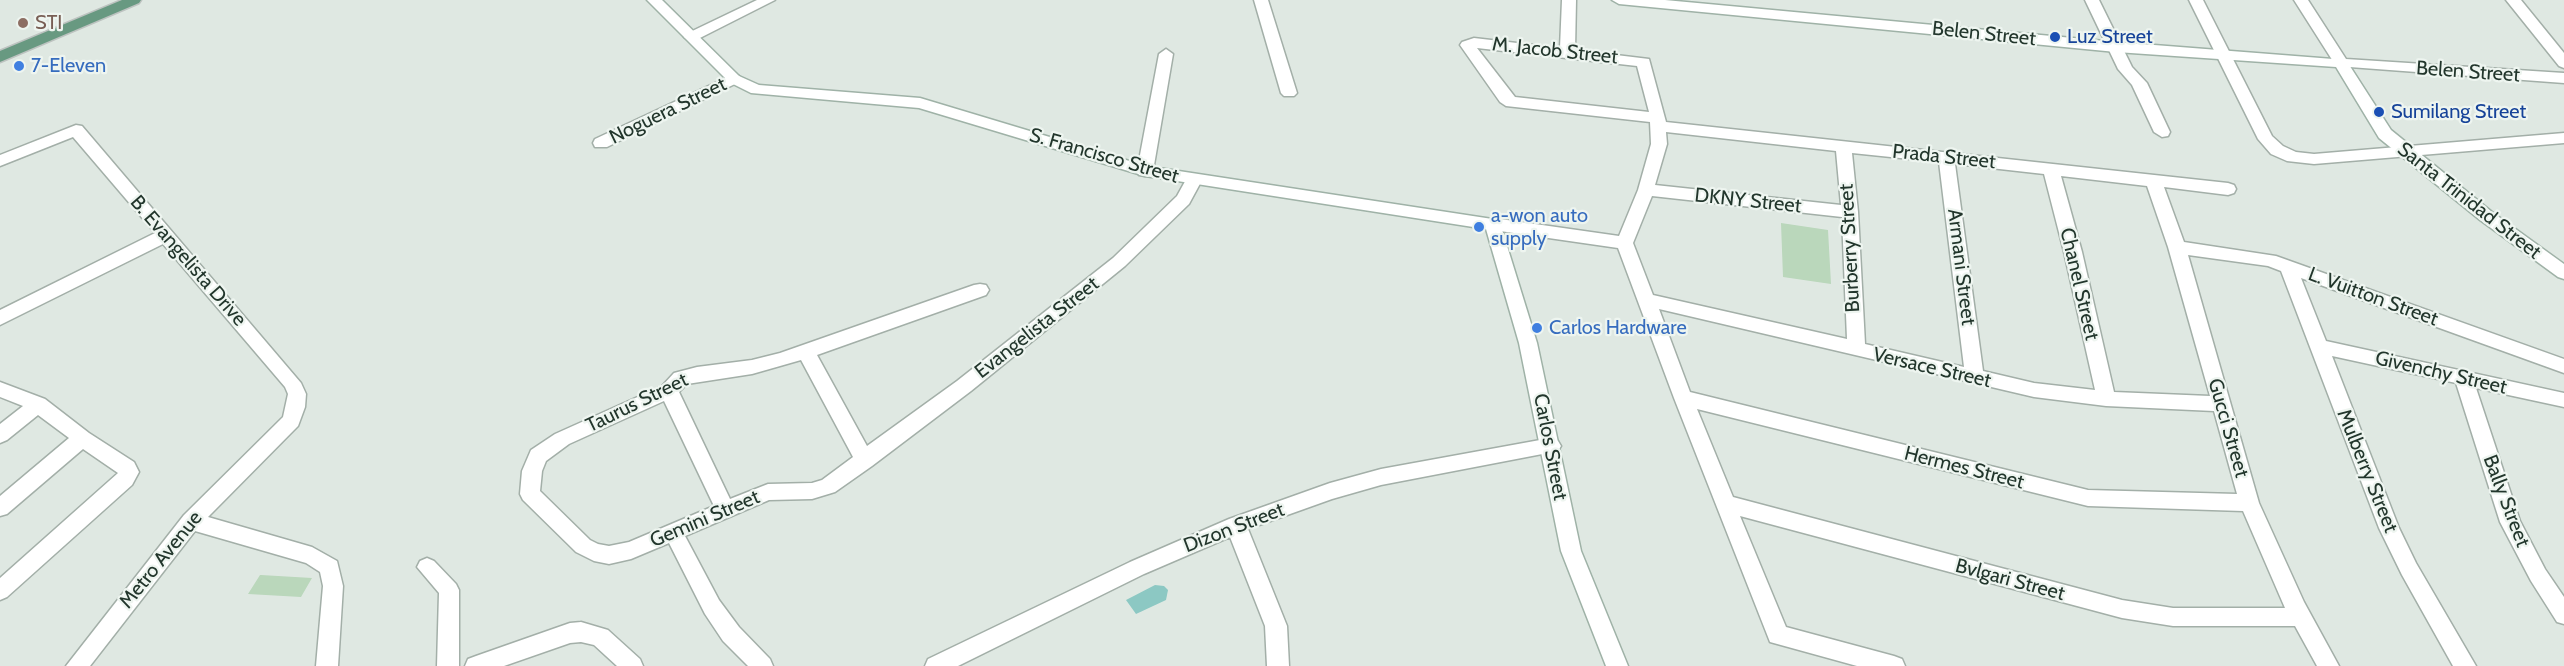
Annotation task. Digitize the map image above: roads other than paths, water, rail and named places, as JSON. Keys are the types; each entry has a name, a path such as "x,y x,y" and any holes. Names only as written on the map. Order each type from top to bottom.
{"main road":[{"path":"0,57 134,0"}],"street":[{"name":"S. Francisco Street","path":"654,0 734,79 756,90 920,103 1144,171 1625,243"},
{"path":"691,37 768,0"},
{"path":"1261,0 1289,93"},
{"path":"1567,52 1569,0"},
{"name":"Belen Street","path":"1619,0 2116,46 2564,78"},
{"path":"2092,0 2126,69 2139,83 2162,132"},
{"path":"2196,0 2225,53 2266,139 2277,150 2293,157 2313,159 2564,138"},
{"name":"Santa Trinidad Street","path":"2301,0 2379,126 2406,152 2564,273"},
{"path":"2513,0 2564,63"},
{"name":"M. Jacob Street","path":"1467,45 1474,43 1644,62 1659,122"},
{"name":"Prada Street","path":"1467,45 1505,98 1511,102 1843,146 2228,189"},
{"path":"1144,171 1166,54"},
{"name":"Noguera Street","path":"601,143 734,79"},
{"path":"1659,122 1659,144 1646,190 1625,243 1683,398 1778,635 1894,666"},
{"name":"B. Evangelista Drive","path":"0,161 76,130 292,383 297,394 296,407 291,421 254,460"},
{"name":"Burberry Street","path":"1843,146 1850,212 1856,350"},
{"name":"Armani Street","path":"1946,157 1975,377"},
{"name":"Chanel Street","path":"2051,169 2073,252 2106,399"},
{"name":"Evangelista Street","path":"865,460 1054,315 1119,262 1183,200 1194,180"},
{"name":"Gucci Street","path":"2153,180 2177,247 2249,503 2301,617 2328,666"},
{"name":"DKNY Street","path":"1646,190 1850,212"},
{"name":"Carlos Street","path":"1493,224 1528,344 1551,446 1570,551 1617,666"},
{"path":"0,318 165,235"},
{"name":"L. Vuitton Street","path":"2177,247 2250,257 2288,266 2564,366"},
{"name":"Mulberry Street","path":"2288,266 2393,538 2465,666"},
{"name":"Taurus Street","path":"609,555 594,552 583,546 530,494 532,471 538,456 562,439 669,391 681,378 762,365 806,352 980,290"},
{"name":"Versace Street","path":"1648,300 2034,390 2106,399 2221,404"},
{"name":"Givenchy Street","path":"2319,346 2564,400"},
{"path":"806,352 865,460"},
{"name":"Bally Street","path":"2464,379 2510,522 2538,575 2564,615"},
{"path":"0,389 38,404 82,438 128,468 129,472 125,479 0,591"},
{"path":"669,391 725,509"},
{"name":"Hermes Street","path":"1683,398 2088,498 2249,503"},
{"path":"0,435 38,404"},
{"path":"0,508 82,438"},
{"name":"Dizon Street","path":"936,666 1137,567 1236,525 1330,491 1381,477 1551,446"},
{"name":"Metro Avenue","path":"76,666 191,521 254,460"},
{"name":"Gemini Street","path":"609,555 632,550 768,492 819,489 836,482 865,460"},
{"name":"Bvlgari Street","path":"1726,504 2122,609 2173,616 2301,617"},
{"path":"191,521 312,556 330,567 333,586 327,666"},
{"path":"1236,525 1276,626 1278,666"},
{"path":"673,532 712,607 731,634 762,666"},
{"path":"427,567 449,590 448,666"},
{"path":"476,666 570,633 581,632 600,637 632,666"}],"water":[{"path":"1155,585 1164,586 1168,590 1166,600 1136,614 1126,600"}],"place":[{"name":"STI","path":"23,23"},
{"name":"Luz Street","path":"2055,37"},
{"name":"7-Eleven","path":"19,66"},
{"name":"Sumilang Street","path":"2379,112"},
{"name":"a-won auto supply","path":"1479,227"},
{"name":"Carlos Hardware","path":"1537,328"}]}
